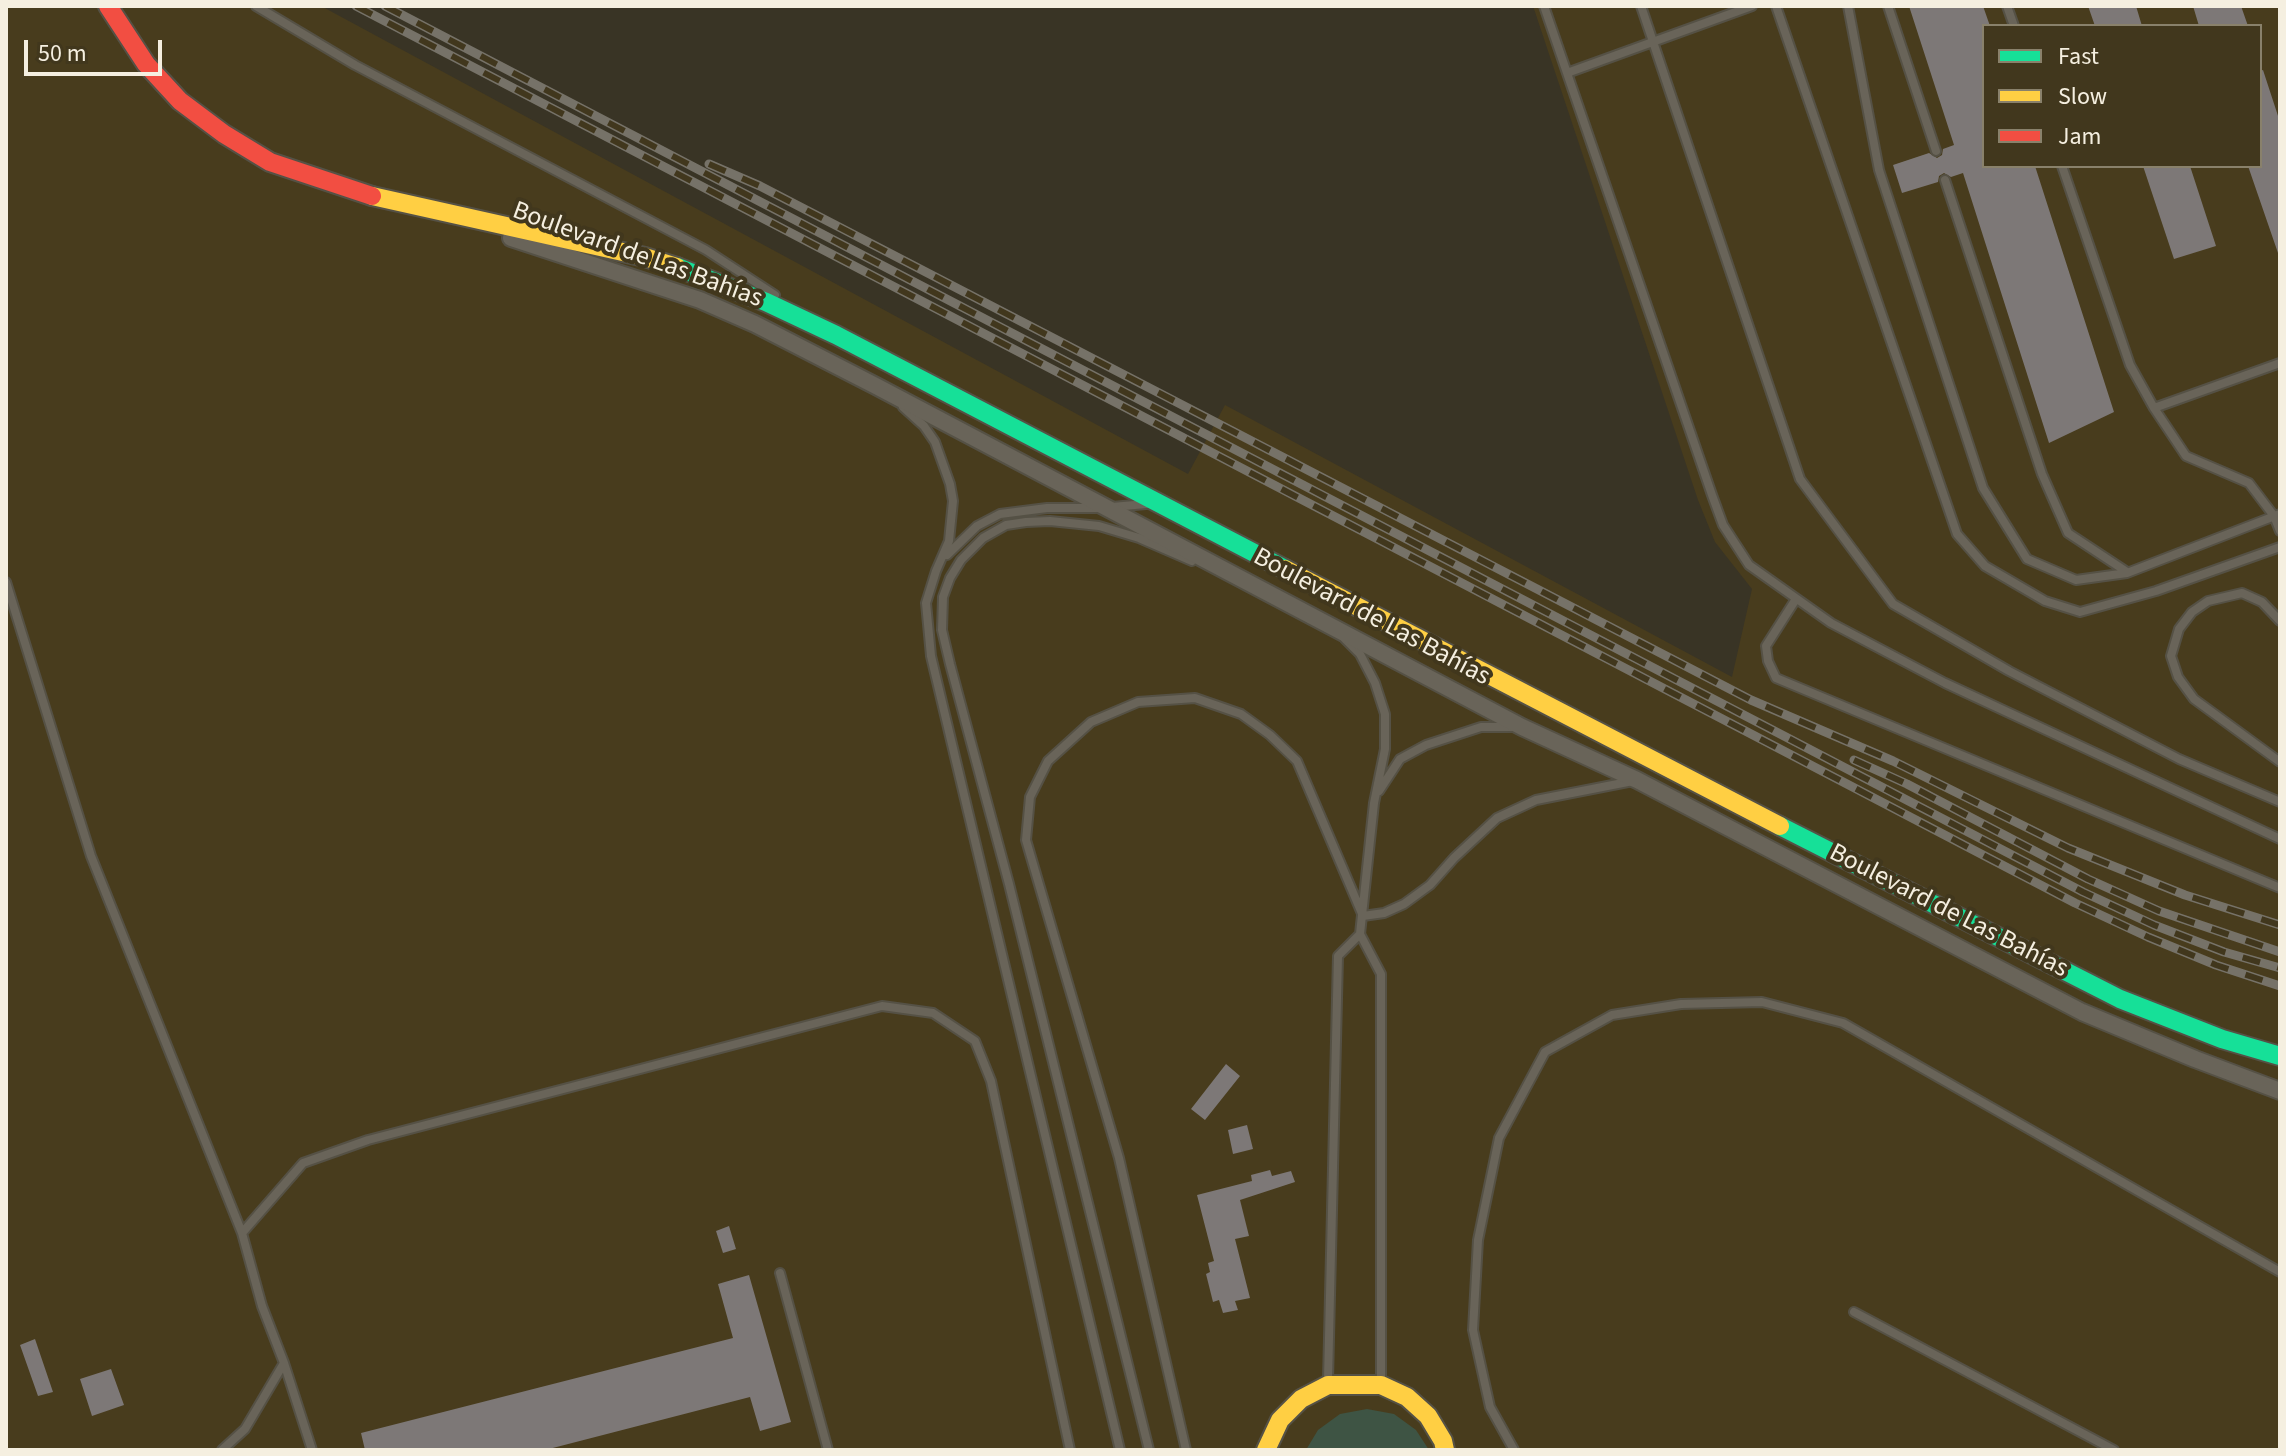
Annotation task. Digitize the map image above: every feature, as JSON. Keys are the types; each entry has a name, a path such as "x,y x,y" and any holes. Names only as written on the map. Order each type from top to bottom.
{"street":[{"name":"Boulevard de Las Bahías","path":"108,6 146,64 180,101 224,134 270,162 365,196 645,257 707,277 836,335 1914,896 2106,992 2222,1039 2280,1056"},
{"name":"Boulevard de Las Bahías","path":"429,212 700,300 755,324 1522,727 1637,780 2082,1012 2280,1091"},
{"path":"1266,1450 1280,1420 1301,1399 1328,1385 1381,1385 1407,1397 1428,1416 1445,1450"}],"lane":[{"path":"256,6 355,65 706,250 836,335"},
{"path":"1544,6 1723,525 1749,565 1831,623 1945,683 2280,839"},
{"path":"1641,6 1800,479 1893,604 2009,671 2179,759 2280,802"},
{"path":"1567,73 1752,6"},
{"path":"1776,6 1957,534 1985,566 2045,601 2080,612 2156,591 2280,547"},
{"path":"1848,6 1879,170 1983,488 2027,559 2076,580 2127,573 2277,515"},
{"path":"1888,6 1936,151"},
{"path":"2063,168 2130,365 2154,408 2186,456 2249,483 2277,515 2280,531"},
{"path":"1945,180 2042,474 2068,533 2127,573"},
{"path":"2154,408 2280,363"},
{"path":"874,385 924,426 944,462 953,501 952,524 949,541 926,603 931,656 1120,1450"},
{"path":"936,571 963,537 1000,514 1047,508 1103,508 1159,503"},
{"path":"931,656 943,597 961,560 983,538 1006,525 1050,521 1099,526 1139,538 1279,599"},
{"path":"6,582 91,856 242,1233 262,1306 312,1450"},
{"path":"2280,621 2262,602 2242,593 2208,601 2192,612 2179,629 2171,656 2178,677 2194,699 2280,762"},
{"path":"943,597 942,630 947,653 1009,884 1149,1450"},
{"path":"1796,599 1766,646 1768,661 1776,678 2280,888"},
{"path":"1328,1385 1338,956 1360,934 1374,803 1385,749 1385,714 1375,683 1360,654 1333,627"},
{"path":"1186,1450 1119,1158 1026,840 1030,797 1048,761 1091,722 1138,702 1195,698 1241,714 1270,735 1297,761 1363,916"},
{"path":"1374,803 1385,779 1400,759 1426,745 1481,727 1522,727"},
{"path":"1363,916 1384,913 1404,904 1430,885 1497,818 1536,800 1637,780"},
{"path":"1360,934 1381,974 1381,1385"},
{"path":"1514,1450 1490,1407 1473,1330 1478,1240 1499,1138 1545,1052 1612,1015 1681,1004 1762,1002 1843,1023 2280,1272"},
{"path":"242,1233 303,1163 368,1140 882,1006 933,1013 975,1041 991,1081 1070,1450"},
{"path":"780,1273 828,1450"},
{"path":"1854,1312 2114,1450"},
{"path":"222,1450 245,1429 284,1363"}],"shaded area":[{"path":"6,6 321,6 1188,474 1225,405 1732,677 1752,589 1715,542 1698,500 1533,6 2280,6 2280,1450 6,1450"}],"green space":[{"path":"1367,1409 1394,1414 1416,1430 1429,1450 1306,1450 1318,1430 1340,1414"}],"building":[{"path":"1909,6 1983,6 1989,24 1982,24 1982,168 2036,168 2114,412 2049,443 1963,173 1951,177 1944,173 1939,176 1938,182 1902,193 1893,165 1929,153 1937,158 1942,155 1943,149 1954,145"},
{"path":"2088,6 2136,6 2141,24 2094,24"},
{"path":"2193,6 2241,6 2247,24 2198,24"},
{"path":"2262,70 2280,122 2280,253 2249,168 2262,168"},
{"path":"2144,168 2191,168 2216,246 2174,259"},
{"path":"1226,1064 1240,1076 1205,1120 1191,1109"},
{"path":"1247,1125 1253,1149 1233,1154 1228,1130"},
{"path":"1270,1170 1272,1176 1291,1171 1295,1182 1240,1200 1249,1236 1235,1239 1250,1298 1235,1301 1238,1310 1223,1313 1219,1300 1213,1302 1206,1274 1210,1272 1208,1263 1214,1261 1197,1195 1252,1181 1251,1175"},
{"path":"729,1226 736,1249 723,1253 716,1231"},
{"path":"749,1275 791,1422 760,1431 750,1397 545,1450 365,1450 361,1433 733,1338 718,1284"},
{"path":"35,1339 53,1392 38,1396 20,1345"},
{"path":"111,1369 124,1405 92,1416 80,1379"}],"railway":[{"path":"356,6 2075,903 2216,965 2280,986"},
{"path":"385,6 2083,892 2154,925 2224,952 2280,968"},
{"path":"709,164 760,186 1751,700 1893,761 2068,848 2185,895 2280,925"},
{"path":"1854,760 1907,784 2088,879 2159,911 2280,952"}],"traffic: fast":[{"path":"677,267 766,302 836,335 1285,569"},
{"path":"1780,826 2120,999 2222,1039 2280,1056"}],"traffic: slow":[{"path":"372,196 645,257 677,267"},
{"path":"1285,569 1780,826"},
{"path":"1266,1450 1280,1420 1301,1399 1328,1385 1381,1385 1407,1397 1428,1416 1445,1450"}],"traffic: jam":[{"path":"108,6 146,64 180,101 224,134 270,162 372,196"}]}
